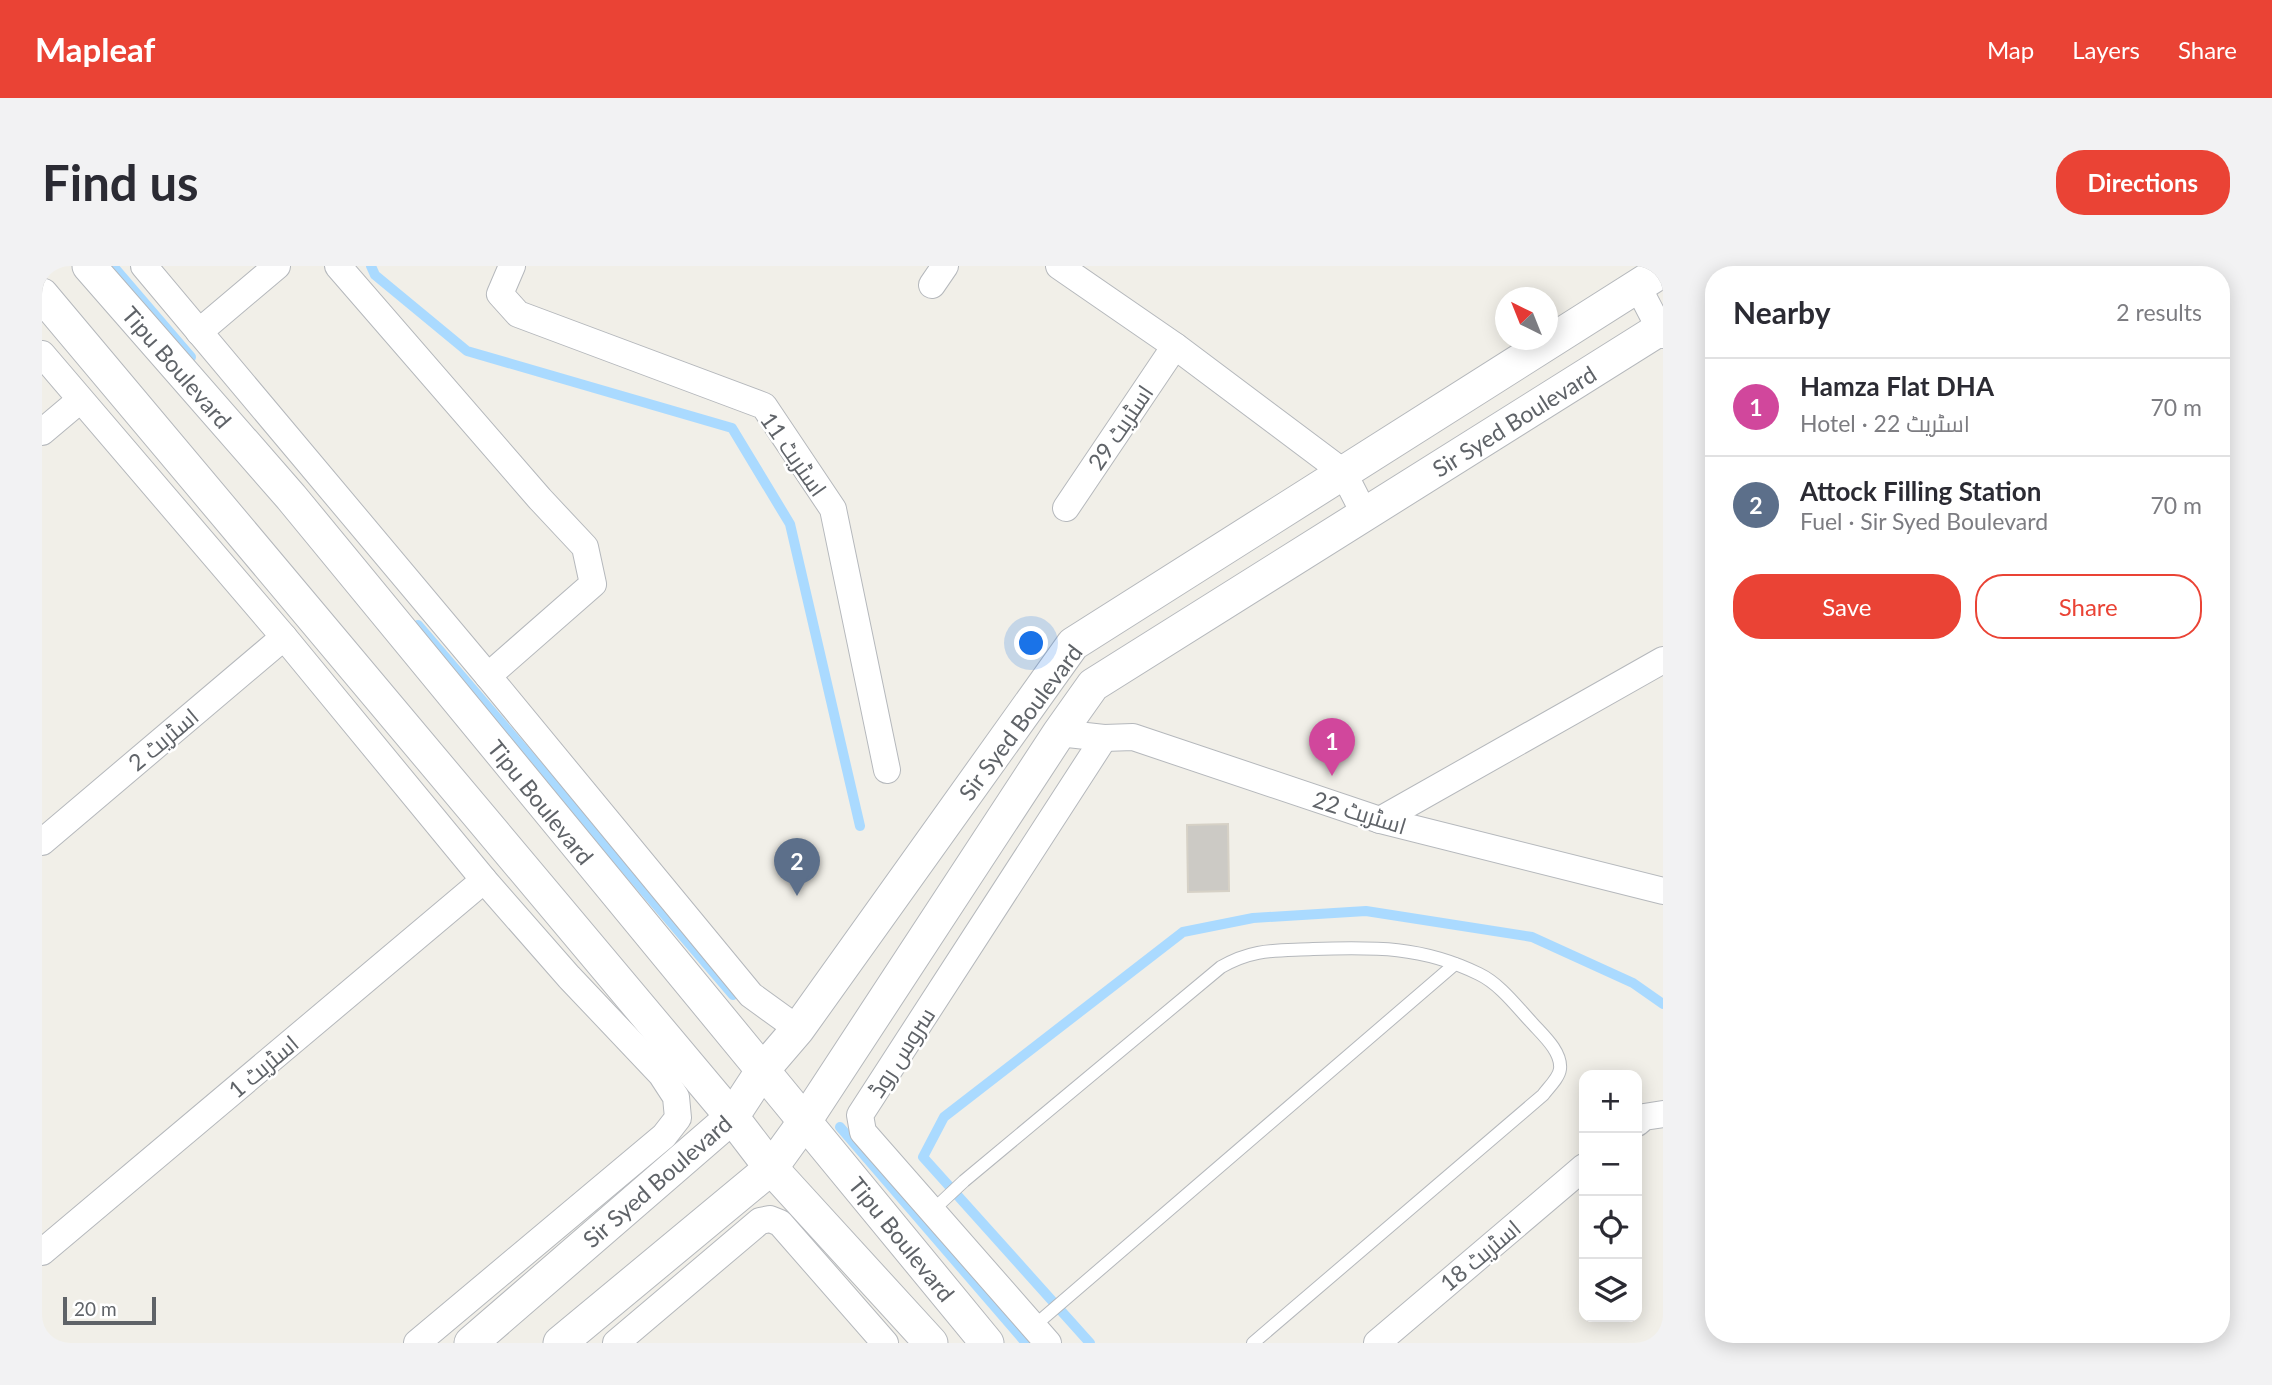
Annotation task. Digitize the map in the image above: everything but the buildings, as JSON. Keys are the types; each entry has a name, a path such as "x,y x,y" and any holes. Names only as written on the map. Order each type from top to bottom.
{"street":[{"name":"Tipu Boulevard","path":"89,266 290,497 987,1343"},
{"path":"144,266 751,995 798,1029"},
{"path":"199,332 277,266"},
{"path":"338,266 540,499 585,547 593,584 488,676"},
{"name":"اسٹریٹ 11","path":"512,266 500,294 518,314 764,406 833,509 887,770"},
{"path":"1059,266 1175,346 1343,472 1365,514"},
{"name":"Sir Syed Boulevard","path":"471,1343 732,1117 762,1071 798,1029 1073,644 1650,278"},
{"path":"1650,278 1662,330"},
{"name":"Tipu Boulevard","path":"42,295 732,1117 771,1168 930,1343"},
{"name":"Sir Syed Boulevard","path":"560,1343 771,1168 805,1121 1093,685 1662,330"},
{"name":"اسٹریٹ 29","path":"1066,508 1175,346"},
{"path":"42,354 284,637 484,880 569,977 661,1074 676,1097 678,1118 664,1136 417,1343"},
{"path":"42,432 80,400"},
{"path":"172,506 199,483"},
{"name":"اسٹریٹ 2","path":"42,842 284,637"},
{"path":"1380,820 1663,660"},
{"name":"اسٹریٹ 22","path":"1059,733 1104,738 1133,737 1380,820 1663,891"},
{"name":"سروس روڈ","path":"1044,1328 940,1203 863,1132 860,1115 1104,738"},
{"name":"اسٹریٹ 1","path":"42,1252 484,880"},
{"path":"569,977 594,955"},
{"name":"اسٹریٹ 18","path":"1377,1343 1579,1171"},
{"path":"617,1343 760,1221 771,1219 780,1223 885,1343"}],"lane":[{"path":"940,1203 1221,967 1240,956 1260,952 1372,947 1400,949 1430,954 1481,975 1496,986 1547,1039 1557,1055 1560,1069 1554,1081 1543,1095 1253,1343"},
{"path":"1044,1328 1066,1299 1455,964"}],"waterway":[{"path":"113,266 191,357"},
{"path":"371,266 375,275 467,351 732,428 790,524 860,826"},
{"path":"418,625 733,995"},
{"path":"1090,1343 923,1157 944,1117 1183,932 1253,918 1366,911 1532,937 1633,983 1663,1004"},
{"path":"840,1127 1026,1343"}],"place":[{"name":"Hamza Flat DHA","path":"1332,776"},
{"name":"Attock Filling Station","path":"797,896"}]}
